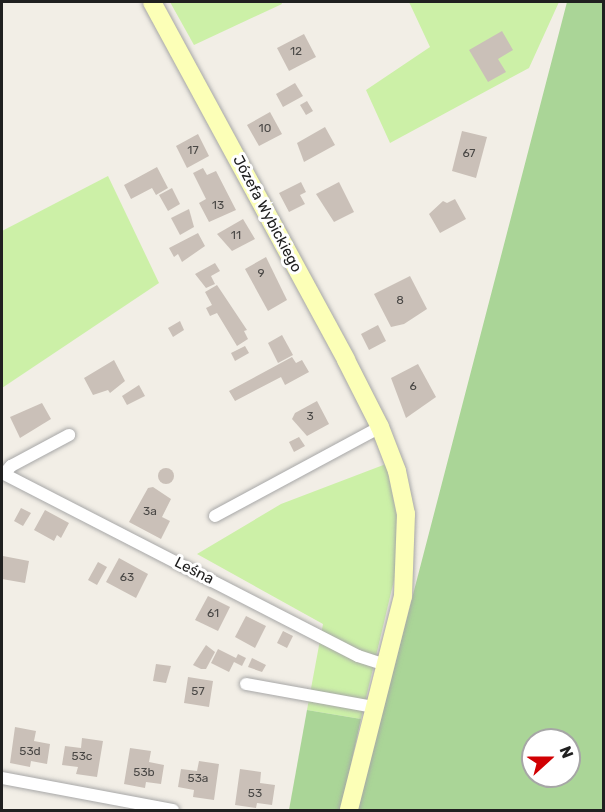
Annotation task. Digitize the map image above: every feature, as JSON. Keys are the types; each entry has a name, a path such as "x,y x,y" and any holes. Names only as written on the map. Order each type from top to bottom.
{"street":[{"name":"Józefa Wybickiego","path":"152,2 380,427 397,471 406,514 403,596 385,665"},
{"path":"215,516 380,427"},
{"name":"Leśna","path":"69,435 10,466 3,473 358,656 385,665"},
{"path":"349,810 385,665"},
{"path":"246,684 374,707"},
{"path":"2,778 173,810"}],"green space":[{"path":"170,2 281,2 282,4 194,45"},
{"path":"409,2 559,2 529,68 390,143 366,90 430,47"},
{"path":"567,2 603,2 603,810 357,810"},
{"path":"108,176 159,283 2,388 2,231"},
{"path":"386,464 397,517 395,576 361,719 307,710 323,624 197,554 281,504"},
{"path":"307,710 361,719 341,810 289,810"}],"building":[{"path":"502,31 513,50 498,59 506,72 488,82 469,50"},
{"path":"304,34 316,57 289,71 277,48"},
{"path":"295,83 303,96 283,107 276,94"},
{"path":"307,101 313,111 306,115 300,105"},
{"path":"270,112 282,134 259,146 247,125"},
{"path":"325,127 335,145 304,162 297,143"},
{"path":"462,131 487,137 476,178 452,171"},
{"path":"198,134 209,156 187,168 176,146"},
{"path":"157,167 168,188 156,195 152,188 131,199 124,185"},
{"path":"203,168 207,175 216,171 236,210 209,222 199,203 206,199 193,173"},
{"path":"301,182 306,192 300,195 305,204 289,212 279,193"},
{"path":"339,182 354,212 334,222 316,194"},
{"path":"172,188 180,204 168,211 159,195"},
{"path":"455,199 466,219 440,233 429,214 443,201 447,203"},
{"path":"189,209 194,227 180,235 171,218"},
{"path":"243,219 255,239 232,251 217,234"},
{"path":"198,233 205,246 182,262 178,254 174,257 169,248"},
{"path":"266,257 287,300 268,311 245,269"},
{"path":"215,263 220,271 211,276 215,284 206,288 195,274"},
{"path":"410,276 427,309 404,324 391,327 374,294"},
{"path":"217,285 247,330 244,331 248,339 237,346 217,313 210,316 206,308 212,305 205,292"},
{"path":"180,321 184,330 173,337 168,328"},
{"path":"378,325 386,341 369,350 361,334"},
{"path":"282,335 293,355 278,363 268,343"},
{"path":"245,346 249,353 235,361 231,353"},
{"path":"292,357 296,363 302,360 309,372 285,385 281,377 235,401 229,391"},
{"path":"114,360 125,381 110,393 108,390 93,395 84,378"},
{"path":"418,364 436,397 406,418 391,378"},
{"path":"139,385 145,396 127,405 122,396"},
{"path":"317,401 329,424 307,436 292,419 295,413"},
{"path":"42,403 51,419 20,438 10,417"},
{"path":"299,437 305,446 294,452 289,442"},
{"path":"163,468 169,468 174,476 172,482 163,484 158,479 158,473"},
{"path":"153,487 171,499 162,517 170,521 161,539 129,522 148,488"},
{"path":"21,508 31,513 23,526 14,521"},
{"path":"45,510 69,523 61,538 57,535 54,541 34,530"},
{"path":"3,556 29,561 25,583 2,579"},
{"path":"119,558 148,574 136,598 106,582"},
{"path":"98,562 107,567 97,585 88,580"},
{"path":"208,596 230,607 218,631 195,620"},
{"path":"246,616 266,626 255,648 235,637"},
{"path":"283,631 293,636 287,648 277,643"},
{"path":"206,645 215,652 206,669 201,669 193,665"},
{"path":"218,649 236,658 238,654 246,658 242,666 234,662 229,672 211,663"},
{"path":"252,658 266,665 262,672 248,667"},
{"path":"156,664 171,666 166,683 153,681"},
{"path":"188,677 213,681 209,707 184,703"},
{"path":"15,727 36,731 34,741 50,744 47,764 31,761 30,767 10,763"},
{"path":"82,738 103,741 97,777 76,774 78,767 62,765 65,746 81,748"},
{"path":"130,748 151,751 149,762 164,765 161,784 146,782 145,788 124,784"},
{"path":"199,761 219,764 214,800 193,797 194,790 178,787 181,769 197,771"},
{"path":"240,769 261,772 260,783 275,785 272,805 257,803 256,808 235,805"}]}
